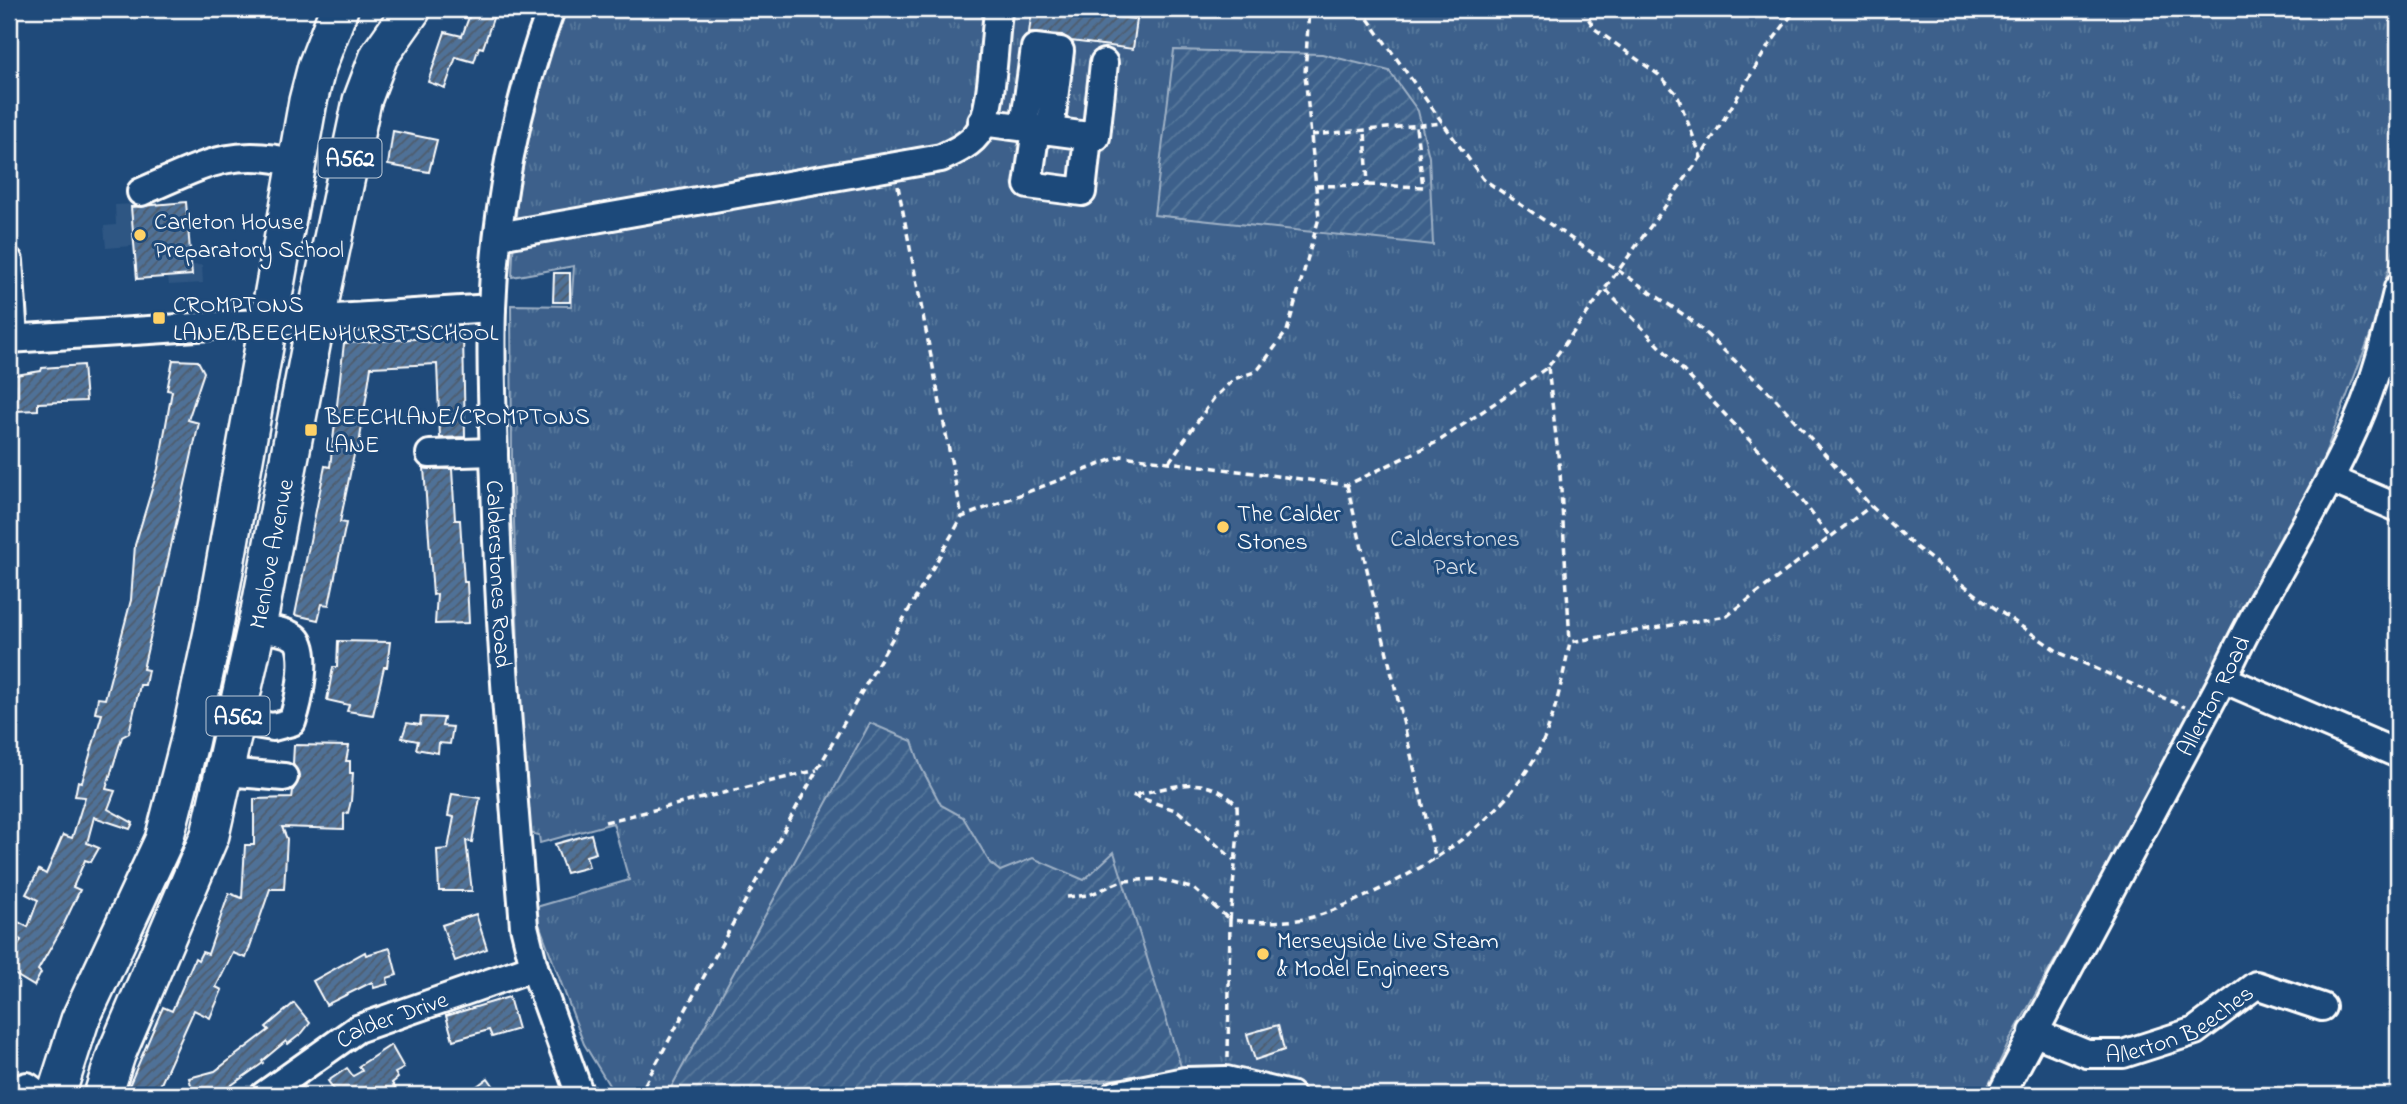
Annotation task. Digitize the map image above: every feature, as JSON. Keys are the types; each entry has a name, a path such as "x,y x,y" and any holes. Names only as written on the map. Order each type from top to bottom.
{"highway":[{"name":"Menlove Avenue","path":"103,1095 116,1055 209,835 257,628 316,319 370,77 392,35 412,9"},
{"name":"Menlove Avenue","path":"55,1095 80,1020 164,840 213,632 296,163 330,11"}],"street":[{"name":"Calderstones Road","path":"551,9 517,119 499,236 492,309 494,452 499,628 524,926 534,967 580,1095"},
{"path":"499,236 941,158 961,149 980,131 998,12"},
{"path":"982,122 1096,138 1104,63"},
{"path":"1037,129 1028,185 1082,192 1088,137"},
{"path":"141,192 236,156 265,155 296,163"},
{"path":"9,261 11,339 268,320 492,309"},
{"name":"Allerton Road","path":"2001,1095 2032,1032 2223,679 2245,629 2330,479 2357,423 2386,337 2398,288"},
{"path":"430,454 494,452"},
{"path":"2330,479 2398,508"},
{"path":"237,720 282,726 292,722 296,711 304,653 300,643 294,637 257,628"},
{"path":"2223,679 2398,754"},
{"path":"225,772 284,777"},
{"name":"Calder Drive","path":"264,1095 357,1028 534,967"},
{"name":"Allerton Beeches","path":"2032,1032 2087,1054 2123,1054 2195,1031 2256,985 2322,1007"},
{"path":"1115,1095 1185,1081 1290,1095"},
{"path":"9,1092 27,1086 39,1095"}],"path":[{"path":"1169,462 1214,398 1234,379 1257,371 1287,331 1319,218 1305,74 1309,9"},
{"path":"1361,9 1482,179 1620,269 1690,319 1764,387 1848,477 1871,506 1973,593 2060,653 2178,707 2207,709"},
{"path":"1582,9 1595,29 1659,75 1677,94 1701,157"},
{"path":"639,1095 817,770 962,517 1122,456 1347,485 1439,441 1548,368 1701,157 1767,48 1797,9"},
{"path":"1311,135 1443,123"},
{"path":"1316,186 1423,187 1422,157 1416,126"},
{"path":"1365,130 1368,185"},
{"path":"893,166 962,517"},
{"path":"1606,290 1780,472 1830,537"},
{"path":"1068,897 1089,895 1122,881 1159,879 1195,889 1230,920 1268,922 1307,918 1334,910 1436,860 1463,840 1506,797 1537,754 1556,703 1570,642 1560,472 1548,368"},
{"path":"1347,485 1436,860"},
{"path":"1570,642 1727,616 1871,506"},
{"path":"605,822 817,770"},
{"path":"1217,1085 1230,920 1234,860 1237,805 1222,790 1204,783 1132,794 1178,811 1234,860"}],"shaded area":[{"name":"Carleton House Preparatory School","path":"173,202 177,266 202,265 203,283 169,285 167,271 143,245 106,248 104,226 116,225 115,205"}],"green space":[{"name":"Calderstones Park","path":"568,9 2398,9 2398,233 2374,325 2318,472 2280,559 2011,1038 1984,1095 1310,1095 1302,1090 1228,1074 1183,1073 1017,1091 859,1095 615,1095 584,1044 533,908 629,880 613,823 540,843 539,835 524,832 512,460 511,305 571,306 574,266 512,277 526,140 543,73"},
{"path":"1174,50 1322,54 1389,71 1418,111 1429,157 1433,245 1154,215"},
{"path":"870,723 912,741 921,767 941,805 963,817 990,863 1000,871 1033,858 1084,880 1114,852 1183,1073 916,1095 667,1095"}],"building":[{"path":"472,9 496,9 483,48 479,47 474,62 456,57 445,88 428,82 445,32 462,36"},
{"path":"1032,9 1137,19 1133,49 1071,41 1062,35 1029,33"},
{"path":"393,131 437,140 429,172 388,165"},
{"name":"Carleton House Preparatory School","path":"186,202 192,275 137,279 131,207"},
{"path":"554,273 570,273 570,302 553,302"},
{"path":"463,336 465,437 440,438 437,364 371,367 358,451 355,450 340,522 346,523 329,605 322,604 318,620 295,615 325,466 330,467 344,343"},
{"path":"173,360 198,361 204,372 188,420 199,423 143,669 148,670 145,685 140,685 129,733 122,737 106,789 115,791 108,809 133,823 130,829 94,817 87,843 99,848 91,862 85,860 73,887 80,890 38,970 41,973 34,986 9,971 9,963 21,940 11,934 16,921 28,927 38,900 26,894 39,870 46,874 63,835 72,838 85,797 75,796 78,781 82,782 102,714 95,713 98,698 105,699 131,600 135,545 158,469 172,391 167,390"},
{"path":"83,365 86,401 38,403 38,410 16,411 15,375 41,371 42,368"},
{"path":"424,468 452,469 455,520 460,520 469,623 435,624 437,594 433,595"},
{"path":"338,641 390,642 387,667 384,667 373,715 347,711 349,705 327,700 333,667 337,667"},
{"path":"421,717 444,718 442,726 453,727 450,744 439,743 438,753 416,749 418,741 402,738 407,723 420,725"},
{"path":"294,745 349,746 346,761 350,761 350,773 353,773 351,801 348,813 344,814 344,829 282,827 287,839 284,889 270,889 246,958 233,953 216,987 222,990 210,1018 194,1010 156,1095 125,1095 163,1007 172,1011 195,958 198,960 202,952 208,954 229,893 242,898 245,845 254,845 254,799 292,798 300,778 293,764"},
{"path":"452,794 480,798 472,842 466,841 472,891 439,891 437,850 448,849 454,817 448,816"},
{"path":"591,834 596,853 586,856 589,867 566,873 555,844"},
{"path":"476,914 487,949 455,961 442,925"},
{"path":"390,948 397,975 387,978 388,984 374,988 372,982 326,1005 313,981 365,952 366,955"},
{"path":"509,997 518,1029 492,1037 489,1030 453,1040 446,1016"},
{"path":"294,1003 310,1023 302,1033 288,1044 286,1041 262,1061 263,1063 223,1091 194,1095 189,1078 215,1071 269,1030 266,1027"},
{"path":"1278,1025 1284,1050 1255,1060 1247,1034"},
{"path":"391,1045 404,1068 395,1073 398,1078 392,1083 396,1089 388,1095 379,1095 374,1088 363,1095 338,1095 328,1081 347,1068 353,1076 362,1071 359,1066"},
{"path":"488,1078 500,1095 465,1095"}],"place":[{"name":"Carleton House Preparatory School","path":"140,235"},
{"name":"CROMPTONS LANE/BEECHENHURST SCHOOL","path":"159,318"},
{"name":"BEECHLANE/CROMPTONS LANE","path":"311,430"},
{"name":"The Calder Stones","path":"1223,527"},
{"name":"Merseyside Live Steam & Model Engineers","path":"1263,954"}]}
